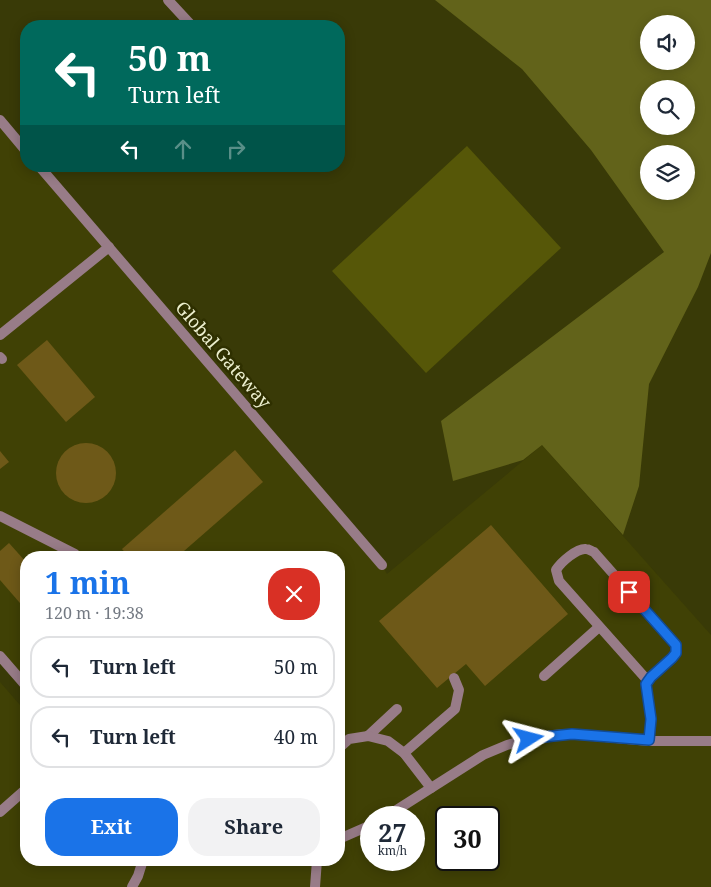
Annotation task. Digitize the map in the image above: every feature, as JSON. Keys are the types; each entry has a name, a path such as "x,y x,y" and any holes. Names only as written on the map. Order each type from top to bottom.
{"street":[{"path":"168,0 186,20"},
{"path":"0,120 20,144"},
{"name":"Global Gateway","path":"45,172 382,565"},
{"path":"0,335 108,247"},
{"path":"0,516 69,551"},
{"path":"648,681 559,581 556,575 559,565 578,550 588,549 594,552 676,645 676,653 646,684 651,719 649,740"},
{"path":"544,676 599,627"},
{"path":"0,656 20,679"},
{"path":"404,753 455,709 459,690 454,678"},
{"path":"368,736 397,709"},
{"path":"403,806 483,755 507,745 529,739 572,734 649,740 711,741"},
{"path":"345,743 349,739 368,736 388,741 404,753 431,788"},
{"path":"0,812 20,794"},
{"path":"345,836 360,830"},
{"path":"132,887 141,866"},
{"path":"315,887 317,866"}],"shaded area":[{"path":"435,0 711,0 711,253 698,287 649,384 639,486 623,535 542,445 523,460 453,481 441,421 664,252 591,150 522,69"},
{"path":"0,120 20,144 20,172 44,172 382,565 387,574 542,445 711,635 711,887 0,887 0,682 20,705 20,866 345,866 345,551 20,551 20,679 0,656"},
{"path":"467,146 561,248 426,373 332,271"}],"building":[{"path":"47,340 95,397 66,422 17,365"},
{"path":"80,443 92,443 108,451 114,461 116,473 114,485 108,495 92,503 80,503 64,495 56,479 56,467 64,451"},
{"path":"235,450 263,482 184,551 124,551 122,549"},
{"path":"0,451 9,462 0,469"},
{"path":"491,525 568,614 485,686 466,664 437,688 379,621"},
{"path":"9,543 20,555 20,603 0,580 0,551"}],"route":[{"path":"529,739 572,734 649,740 651,719 646,684 676,653 676,645 629,592"}]}
